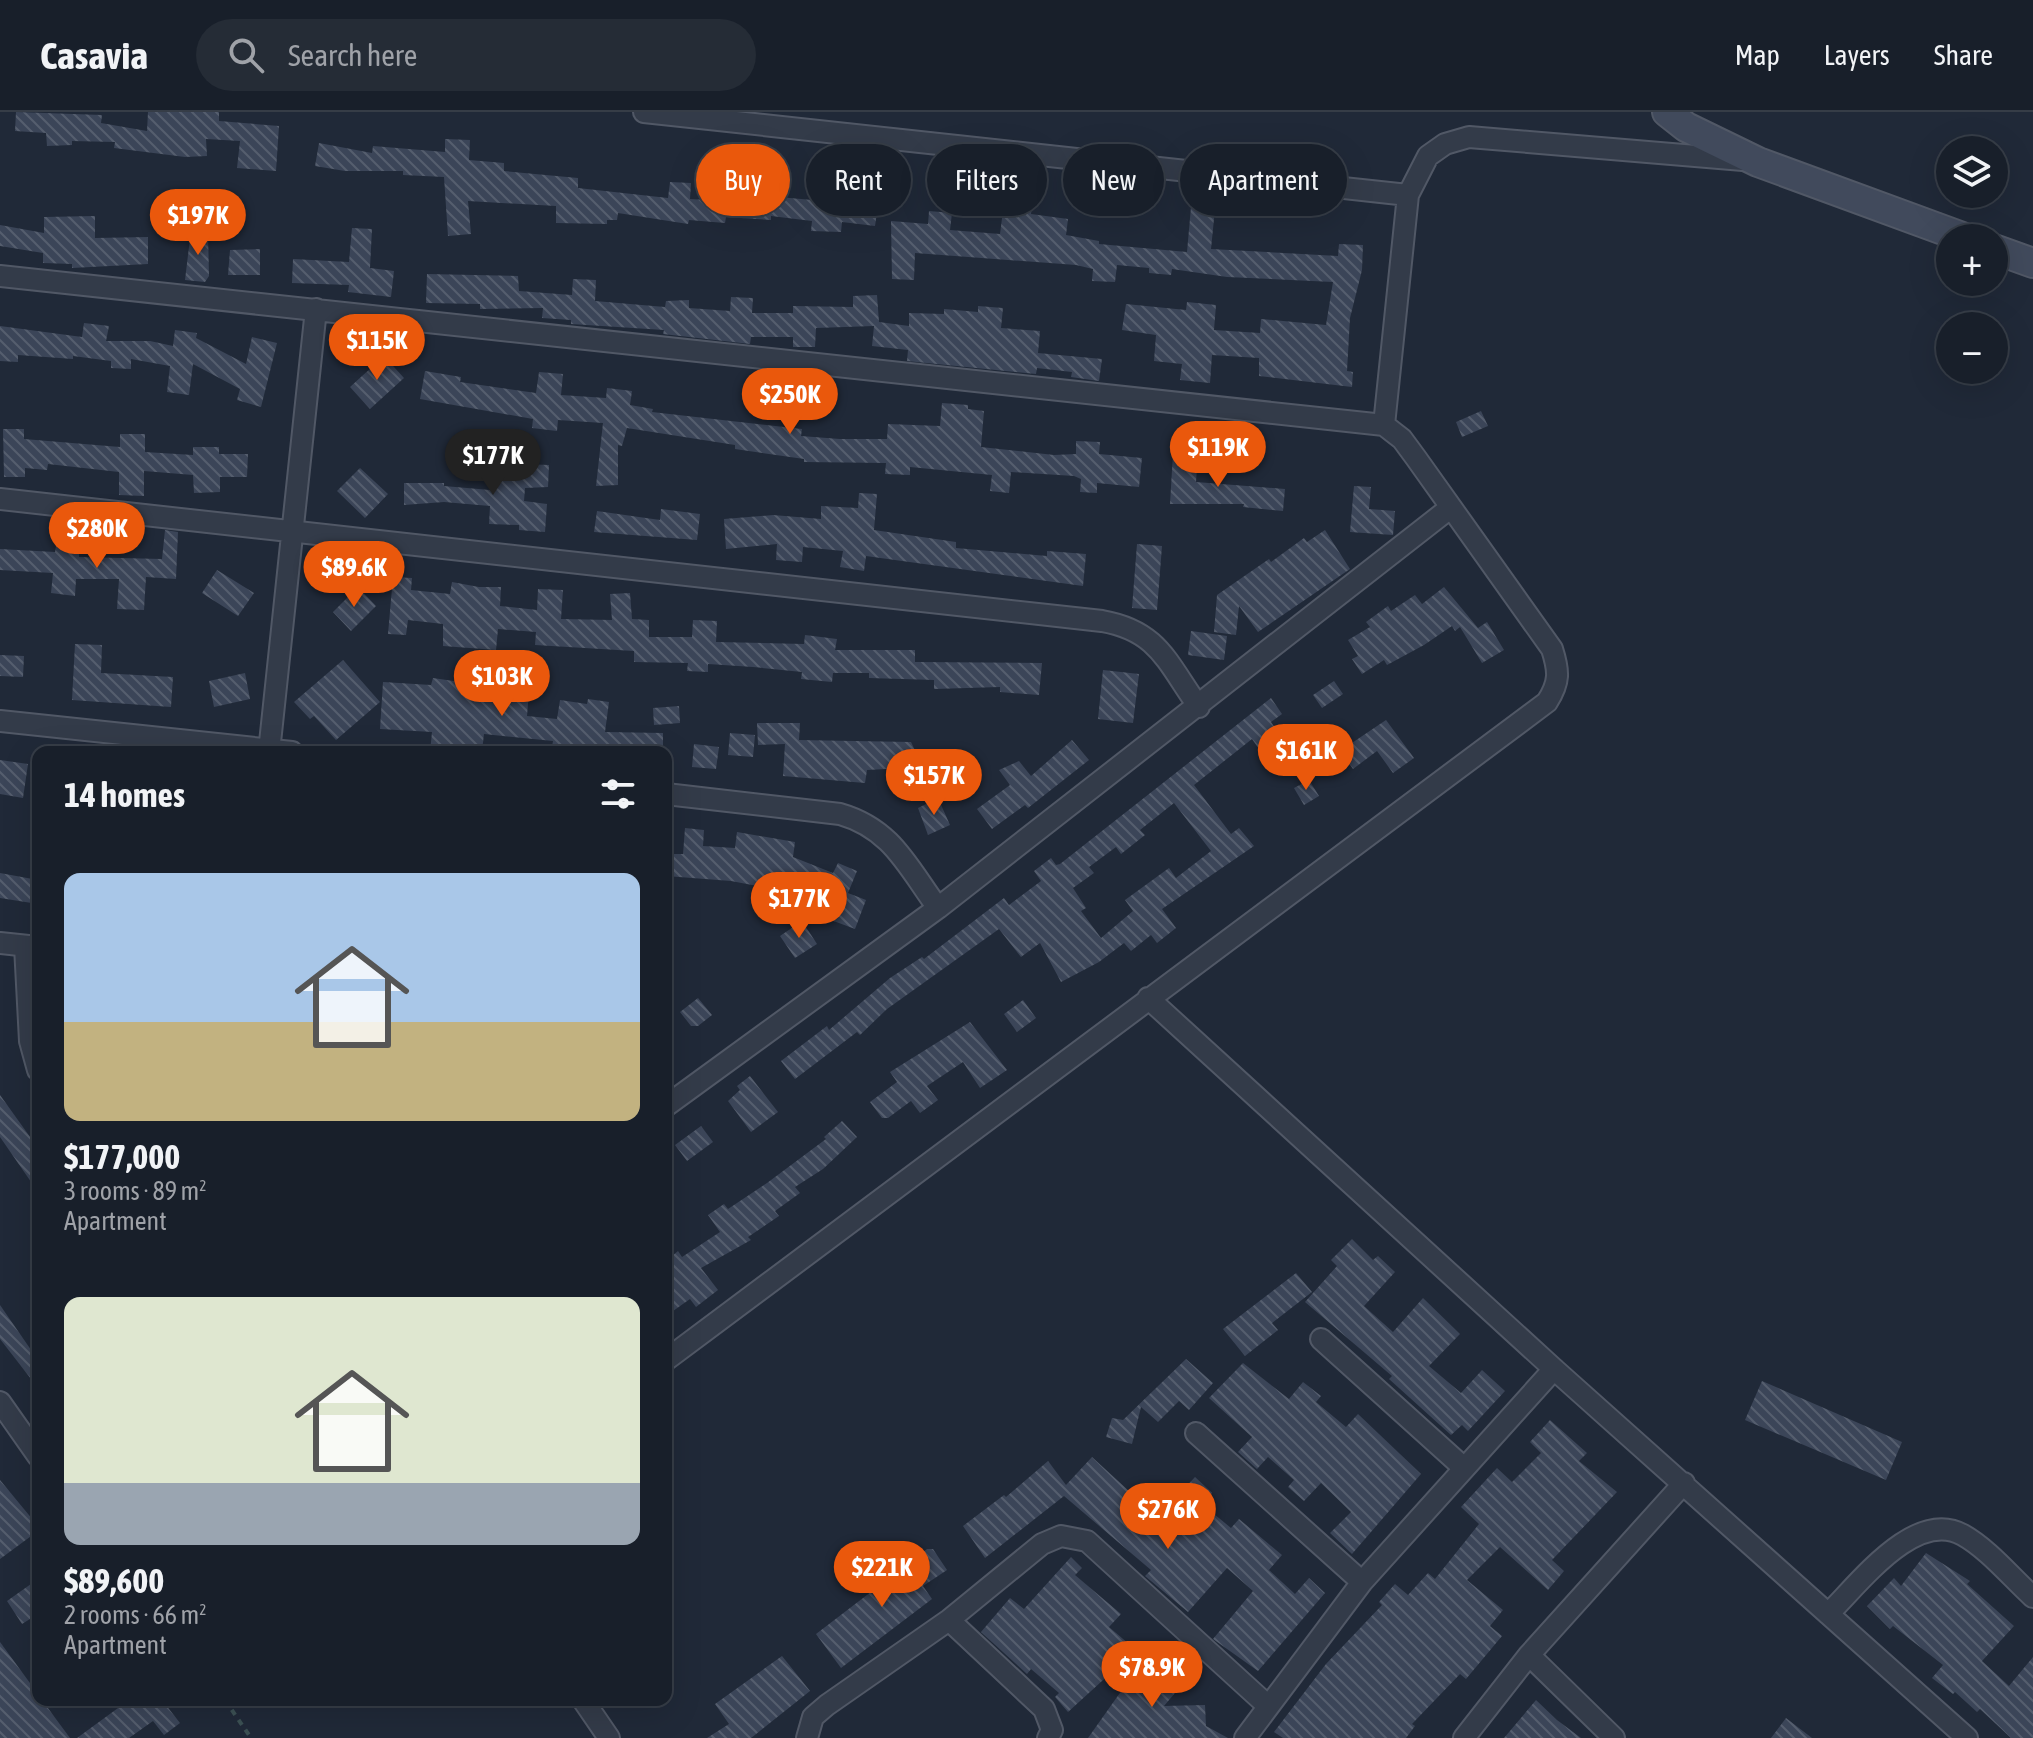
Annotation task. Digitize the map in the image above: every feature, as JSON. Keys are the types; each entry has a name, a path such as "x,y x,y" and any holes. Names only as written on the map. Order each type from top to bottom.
{"main road":[{"path":"1667,112 1686,127 1758,162 1936,227"},
{"path":"2008,254 2033,263"}],"street":[{"path":"644,112 1408,195"},
{"path":"1384,425 1408,195 1428,156 1445,144 1469,137 1758,162"},
{"path":"0,276 1384,425 1409,448 1552,649 1558,667 1558,685 1547,702 672,1355"},
{"path":"270,746 316,309"},
{"path":"0,499 294,529 1127,626 1149,638 1199,707"},
{"path":"672,1102 938,908 1450,508"},
{"path":"0,721 224,746"},
{"path":"672,795 840,814 862,820 882,833 938,908"},
{"path":"0,943 31,947 32,1048"},
{"path":"1148,998 1554,1369 1966,1737"},
{"path":"1321,1339 1464,1468"},
{"path":"1245,1738 1362,1582 1554,1369"},
{"path":"0,1402 32,1447"},
{"path":"1196,1433 1362,1582"},
{"path":"1464,1738 1529,1655 1684,1483"},
{"path":"1828,1614 1904,1541 1921,1531 1941,1528 1962,1535 2033,1597"},
{"path":"807,1738 813,1717 827,1705 949,1620 1042,1544 1061,1536 1087,1541 1268,1706"},
{"path":"949,1620 1044,1709 1052,1730 1048,1738"},
{"path":"1529,1655 1614,1738"},
{"path":"587,1706 609,1738"}],"path":[{"path":"229,1706 251,1738"}],"building":[{"path":"16,112 102,115 101,123 147,131 148,112 219,112 219,121 279,126 276,171 237,168 240,141 206,139 207,156 185,157 114,148 115,142 72,141 72,145 47,146 46,133 15,131"},
{"path":"445,139 470,140 469,160 504,163 504,171 578,178 578,188 668,198 670,182 691,183 690,199 696,199 696,216 771,216 771,220 726,217 725,223 689,220 688,224 618,213 617,220 607,220 607,224 556,223 556,206 468,201 471,234 448,236 444,177 403,175 403,171 345,171 315,166 319,143 372,153 373,146 445,152"},
{"path":"790,198 806,199 806,216 876,216 875,226 842,222 841,232 811,231 812,221 771,216 790,216"},
{"path":"95,216 95,238 148,237 148,264 72,268 72,264 43,263 43,253 0,246 0,225 44,233 44,217"},
{"path":"929,216 952,216 950,230 1000,234 1002,216 1046,216 1068,219 1066,235 1099,241 1099,244 1187,252 1190,216 1214,216 1211,249 1338,256 1339,244 1363,245 1362,270 1350,318 1347,371 1353,372 1352,387 1259,376 1259,358 1212,355 1210,383 1180,380 1182,364 1154,361 1156,335 1122,330 1126,304 1186,310 1187,302 1216,305 1214,330 1260,333 1261,319 1326,325 1333,282 1227,277 1172,269 1171,275 1149,273 1149,268 1117,265 1115,282 1092,281 1093,269 1076,265 915,253 914,280 892,279 891,221 928,224"},
{"path":"352,228 372,229 370,268 394,271 391,297 348,292 349,285 292,283 293,259 349,262"},
{"path":"191,230 208,232 209,276 205,282 185,280"},
{"path":"260,249 260,275 228,275 230,250"},
{"path":"427,274 518,276 519,291 572,295 573,279 596,280 595,301 665,307 666,301 689,300 689,308 730,311 731,297 753,298 752,313 793,313 793,306 853,307 853,296 877,295 879,322 909,326 909,313 944,314 944,309 978,312 978,306 1003,308 1001,328 1040,331 1038,353 1102,359 1099,381 1071,377 1072,372 1037,368 1036,374 907,361 908,350 872,346 874,326 816,328 815,347 793,347 793,337 751,337 750,344 663,334 664,330 571,324 571,320 542,318 543,308 480,309 480,304 426,303"},
{"path":"84,323 109,326 106,341 150,341 173,346 175,330 197,333 196,338 246,364 252,337 277,343 261,407 237,400 240,389 193,364 189,395 167,392 170,366 131,359 131,369 111,368 111,361 73,356 73,359 18,355 18,362 0,361 0,326 82,337"},
{"path":"384,356 404,378 370,409 350,387"},
{"path":"425,371 461,377 460,382 536,393 539,372 563,374 561,395 606,398 607,388 632,391 630,405 653,409 652,412 802,429 801,436 840,439 887,439 888,424 940,426 942,403 968,405 968,409 984,411 981,447 1054,455 1076,454 1076,441 1100,442 1099,454 1142,458 1139,487 1097,483 1097,493 1080,492 1081,479 1074,476 1011,472 1009,493 990,491 992,475 910,467 910,475 885,474 886,463 804,462 804,459 735,449 735,445 627,428 622,446 618,445 618,485 596,486 603,423 558,420 557,431 532,428 533,419 420,399"},
{"path":"1481,411 1488,426 1462,437 1456,422"},
{"path":"3,429 24,429 24,439 120,447 120,434 145,434 145,452 193,455 193,447 219,447 219,454 248,454 247,477 220,477 220,492 194,493 193,475 144,471 144,496 119,495 119,472 48,464 47,470 25,468 25,477 4,477"},
{"path":"1173,453 1198,455 1196,482 1285,489 1283,511 1243,507 1244,504 1170,504"},
{"path":"523,464 549,465 548,487 525,488 524,501 547,504 545,532 519,530 519,525 489,524 490,506 444,502 404,505 404,483 444,483 444,486 490,490 492,469 523,471"},
{"path":"360,468 388,494 365,518 337,491"},
{"path":"1354,486 1371,487 1369,509 1395,511 1393,535 1350,532"},
{"path":"859,493 877,494 874,530 956,542 956,548 1047,556 1047,551 1086,554 1083,586 866,556 864,571 840,567 843,551 803,547 802,562 776,560 777,544 726,549 724,519 773,515 821,519 821,506 858,508"},
{"path":"661,509 700,514 697,540 594,532 597,511 660,520"},
{"path":"165,530 178,532 176,579 146,577 144,610 117,609 119,579 76,579 75,596 51,593 53,573 0,570 0,549 55,552 56,546 79,548 79,557 162,559"},
{"path":"1325,530 1350,569 1258,632 1239,606 1236,635 1214,632 1217,595 1269,559 1271,562 1304,538 1307,542"},
{"path":"1137,544 1162,546 1157,610 1132,608"},
{"path":"217,570 254,593 238,616 202,593"},
{"path":"393,577 412,578 411,590 450,594 452,582 501,587 500,606 537,610 538,589 563,590 561,619 612,620 610,594 630,593 632,619 649,620 649,637 692,637 693,620 717,621 716,642 804,644 805,635 837,639 835,650 915,650 915,662 1042,663 1039,695 1000,692 1000,687 934,689 934,680 869,678 869,673 833,673 832,682 801,679 802,672 753,667 708,664 708,672 687,671 688,663 634,662 634,651 535,645 536,632 498,629 496,650 443,646 443,624 408,620 406,635 388,634"},
{"path":"358,587 376,606 351,631 333,612"},
{"path":"1444,587 1478,628 1487,622 1504,650 1482,663 1460,627 1455,631 1452,626 1387,665 1384,660 1362,674 1352,659 1358,656 1348,640 1370,627 1366,622 1388,606 1391,611 1415,595 1422,604"},
{"path":"1191,631 1227,636 1224,660 1188,655"},
{"path":"75,644 102,645 101,673 173,677 171,707 72,700"},
{"path":"0,655 24,656 23,677 0,676"},
{"path":"343,660 380,702 336,740 314,716 310,719 294,702"},
{"path":"1103,670 1139,674 1133,723 1098,719"},
{"path":"245,673 250,699 214,707 209,681"},
{"path":"502,677 530,679 527,716 557,719 560,700 587,704 588,699 609,702 605,732 663,733 663,746 552,746 553,741 484,734 483,746 431,746 432,732 380,729 383,682 431,685 433,678 501,688"},
{"path":"1334,681 1343,694 1322,708 1313,695"},
{"path":"1271,698 1282,714 1271,722 1280,735 1259,749 1252,739 1194,785 1231,834 1239,828 1254,846 1162,909 1176,928 1157,943 1151,935 1131,951 1124,943 1099,962 1061,982 1040,943 1021,957 999,929 887,1009 860,1035 857,1032 795,1079 781,1061 827,1026 829,1030 890,978 922,957 924,959 1004,898 1009,905 1041,881 1034,871 1051,858 1056,865","holes":["1174,803 1211,851 1176,878 1169,868 1125,900 1133,911 1101,938 1081,911 1086,908 1073,888 1094,873 1089,867 1116,847 1121,854 1145,835 1140,830"]},
{"path":"679,706 680,723 654,725 653,708"},
{"path":"1386,720 1414,758 1393,773 1377,751 1353,769 1340,751"},
{"path":"757,723 800,723 799,740 911,742 923,767 867,770 865,783 783,776 785,744 758,745"},
{"path":"730,733 755,735 753,757 728,755"},
{"path":"1072,740 1089,760 1028,808 1025,805 992,829 977,809 1010,785 999,770 1019,761 1031,776"},
{"path":"694,744 719,747 716,769 692,767"},
{"path":"0,760 28,764 23,798 0,794"},
{"path":"1309,780 1319,796 1304,805 1294,788"},
{"path":"938,798 950,825 928,835 918,808"},
{"path":"685,828 704,830 703,846 735,848 737,832 795,842 793,857 833,873 838,863 857,871 848,893 866,900 855,929 804,910 809,896 731,881 672,876 672,854 683,854"},
{"path":"0,873 32,879 32,903 0,898"},
{"path":"802,921 817,944 795,958 780,936"},
{"path":"698,998 712,1015 698,1026 691,1026 680,1012"},
{"path":"1023,1000 1036,1018 1017,1032 1004,1014"},
{"path":"970,1022 1007,1070 980,1088 963,1062 927,1086 938,1100 920,1113 911,1101 888,1118 882,1118 870,1102 897,1082 890,1072"},
{"path":"750,1076 778,1112 751,1132 728,1101 740,1090 737,1086"},
{"path":"0,1095 32,1140 32,1183 0,1137"},
{"path":"842,1121 857,1137 823,1169 795,1187 800,1193 775,1211 779,1216 748,1237 751,1240 701,1268 718,1290 696,1307 690,1299 672,1312 672,1256 678,1251 682,1257 720,1232 708,1215 724,1204 728,1209 767,1183 826,1139 824,1137"},
{"path":"701,1126 713,1142 687,1161 675,1145"},
{"path":"1352,1239 1373,1260 1378,1256 1395,1272 1364,1306 1393,1332 1423,1298 1460,1334 1429,1366 1461,1393 1482,1370 1505,1391 1468,1431 1462,1425 1451,1435 1389,1379 1392,1376 1305,1302 1337,1266 1331,1260"},
{"path":"1296,1273 1312,1292 1272,1323 1278,1330 1245,1356 1223,1329"},
{"path":"0,1305 32,1351 32,1380 0,1339"},
{"path":"1186,1359 1213,1383 1189,1410 1179,1401 1158,1422 1141,1407 1132,1444 1106,1437 1112,1418 1123,1420"},
{"path":"1243,1363 1289,1399 1303,1382 1321,1396 1316,1402 1346,1427 1358,1414 1421,1474 1352,1554 1330,1533 1351,1512 1321,1483 1304,1501 1288,1487 1294,1480 1268,1457 1257,1469 1238,1452 1252,1437 1209,1398"},
{"path":"1762,1381 1902,1442 1886,1480 1745,1420"},
{"path":"1550,1420 1587,1453 1579,1461 1617,1492 1552,1560 1564,1571 1548,1590 1500,1547 1467,1580 1503,1610 1490,1626 1502,1636 1466,1679 1460,1674 1412,1724 1415,1726 1406,1738 1283,1738 1274,1732 1326,1664 1382,1605 1379,1602 1395,1584 1408,1595 1428,1573 1435,1579 1479,1524 1461,1507 1497,1468 1512,1482 1541,1453 1530,1442"},
{"path":"1092,1457 1130,1492 1125,1497 1152,1523 1195,1477 1212,1493 1202,1504 1231,1528 1239,1519 1282,1555 1269,1570 1295,1594 1309,1578 1325,1593 1258,1671 1213,1639 1253,1591 1227,1568 1188,1612 1145,1576 1151,1570 1064,1496 985,1558 963,1526 1004,1495 1006,1497 1048,1461 1066,1485"},
{"path":"0,1480 32,1519 32,1535 0,1559"},
{"path":"927,1549 933,1549 947,1570 923,1586 932,1599 841,1668 816,1634"},
{"path":"1926,1553 1970,1581 1967,1584 2014,1626 1982,1661 2009,1686 2033,1657 2033,1738 2011,1738 1980,1709 1977,1712 1955,1692 1953,1694 1932,1678 1943,1665 1893,1626 1890,1629 1867,1606 1894,1578 1901,1586"},
{"path":"1071,1557 1082,1568 1075,1575 1121,1614 1109,1627 1136,1650 1068,1712 1055,1697 1059,1693 1031,1669 1027,1674 981,1632 1010,1598 1024,1609"},
{"path":"32,1583 32,1618 22,1624 7,1601"},
{"path":"0,1642 32,1686 32,1706 46,1706 70,1738 0,1738"},
{"path":"1151,1649 1164,1660 1156,1668 1180,1687 1164,1706 1205,1705 1206,1726 1228,1738 1088,1738"},
{"path":"782,1656 810,1691 751,1738 707,1738 729,1724 715,1704"},
{"path":"1536,1700 1557,1720 1581,1738 1504,1738"},
{"path":"121,1706 167,1706 180,1723 164,1735 153,1721 129,1738 77,1738"},
{"path":"1786,1718 1812,1738 1771,1738"}]}
